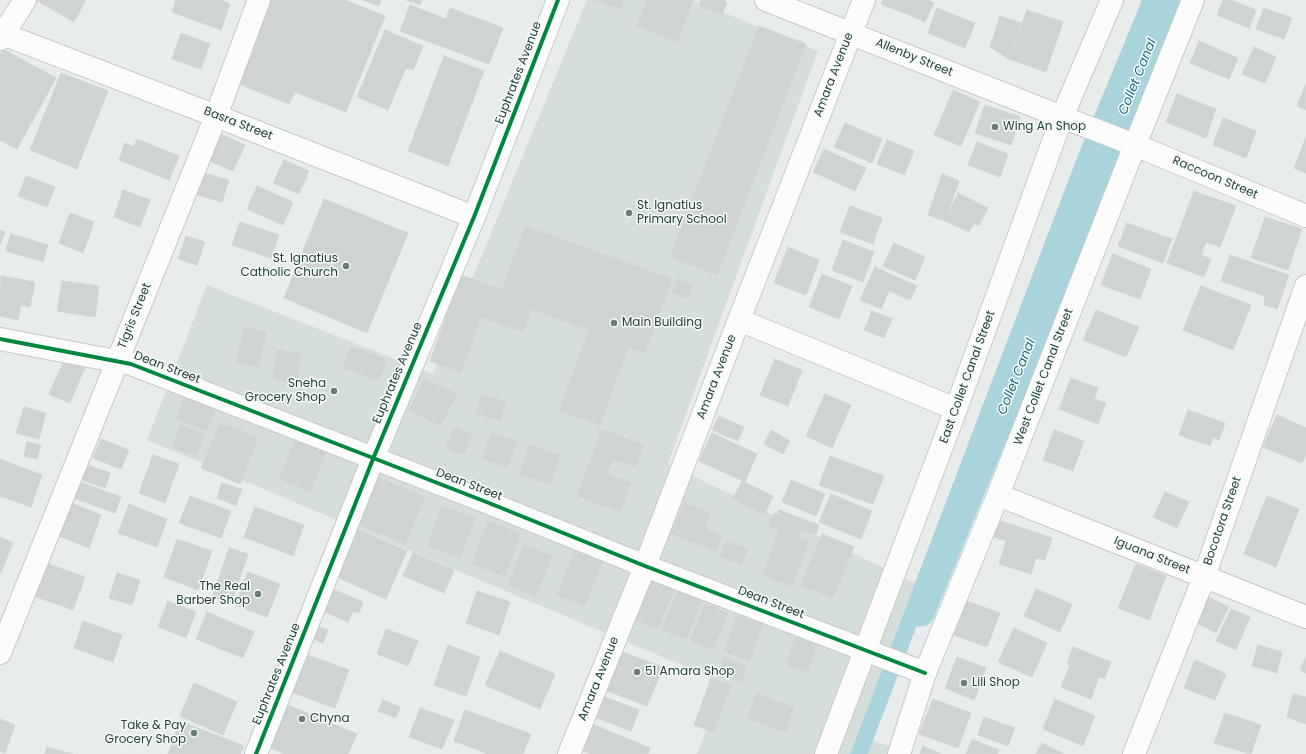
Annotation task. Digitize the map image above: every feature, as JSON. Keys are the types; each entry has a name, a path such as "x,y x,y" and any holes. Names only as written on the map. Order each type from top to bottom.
{"street":[{"path":"1,36 26,0"},
{"name":"Tigris Street","path":"0,652 216,116 259,0"},
{"name":"Euphrates Avenue","path":"256,754 373,459 474,217 558,0"},
{"name":"Allenby Street","path":"766,0 1130,143"},
{"name":"Amara Avenue","path":"569,754 645,566 864,0"},
{"name":"East Collet Canal Street","path":"826,754 875,654 956,409 1068,119 1112,0"},
{"name":"West Collet Canal Street","path":"899,754 918,670 998,495 1130,143 1193,0"},
{"name":"Basra Street","path":"1,36 216,116 474,217"},
{"name":"Raccoon Street","path":"1130,143 1306,216"},
{"name":"Bocotora Street","path":"1134,754 1204,577 1306,286"},
{"path":"739,320 956,409"},
{"name":"Dean Street","path":"0,339 131,364 489,503 645,566 918,670"},
{"name":"Iguana Street","path":"998,495 1306,618"}],"shaded area":[{"path":"587,0 693,0 818,51 668,464 915,583 850,754 697,754 724,683 147,440 207,285 433,374"},
{"path":"873,740 907,754 868,754"}],"water":[{"path":"1142,0 1158,0 1113,108 868,754 850,754 1078,155"}],"building":[{"path":"36,0 86,0 74,22"},
{"path":"176,0 220,0 230,4 221,30 172,12"},
{"path":"264,0 345,0 385,16 346,112 295,92 289,104 231,81"},
{"path":"363,0 381,0 379,6"},
{"path":"406,0 422,0 420,5"},
{"path":"595,0 624,0 620,9"},
{"path":"647,0 693,1 677,42 637,26"},
{"path":"701,0 723,0 727,2 722,15 699,6"},
{"path":"883,0 914,0 907,14 881,4"},
{"path":"914,0 928,0 934,3 925,22 907,14"},
{"path":"1223,0 1231,0 1256,10 1249,28 1217,15"},
{"path":"410,5 446,19 450,8 503,28 489,64 400,31"},
{"path":"937,8 975,23 965,48 928,33"},
{"path":"1264,8 1292,18 1284,39 1256,29"},
{"path":"1027,10 1063,22 1046,72 1009,59"},
{"path":"1000,16 1021,23 1009,59 990,47"},
{"path":"759,26 806,44 717,275 670,257"},
{"path":"385,30 423,46 413,70 406,68 388,110 357,97"},
{"path":"181,33 210,44 201,69 172,59"},
{"path":"1199,41 1238,58 1229,79 1190,63"},
{"path":"1254,47 1276,57 1265,83 1242,74"},
{"path":"3,49 56,78 17,149 0,140 0,55"},
{"path":"444,56 484,71 448,166 408,151"},
{"path":"61,73 108,91 77,169 30,150"},
{"path":"1306,84 1306,110 1297,106"},
{"path":"953,90 980,102 961,146 934,135"},
{"path":"1177,94 1216,109 1206,138 1166,122"},
{"path":"985,105 1020,117 1011,145 975,133"},
{"path":"1223,118 1256,131 1246,158 1213,145"},
{"path":"845,123 882,139 872,163 834,147"},
{"path":"212,130 245,145 233,171 200,157"},
{"path":"1306,137 1306,173 1294,168"},
{"path":"137,139 179,156 169,180 119,160 125,143 134,147"},
{"path":"887,140 914,151 904,175 877,164"},
{"path":"977,142 1008,154 1000,177 968,165"},
{"path":"824,149 866,168 855,191 813,172"},
{"path":"284,160 309,171 299,194 273,183"},
{"path":"200,172 229,180 222,202 194,194"},
{"path":"942,174 959,181 945,221 928,215"},
{"path":"26,176 55,187 47,207 18,196"},
{"path":"257,186 293,202 283,225 247,209"},
{"path":"123,190 150,200 140,227 114,217"},
{"path":"1194,191 1236,206 1220,247 1206,242 1201,255 1211,259 1204,277 1167,263"},
{"path":"958,193 988,208 979,226 974,223 969,232 945,221"},
{"name":"St. Ignatius Catholic Church","path":"324,199 408,233 367,333 284,298"},
{"path":"850,206 882,218 873,244 840,232"},
{"path":"70,213 94,222 83,253 59,243"},
{"path":"1265,217 1302,229 1288,270 1251,258"},
{"path":"240,222 279,235 271,258 232,245"},
{"path":"1127,223 1172,239 1163,263 1118,246"},
{"name":"Main Building","path":"525,226 672,279 645,353 628,347 600,425 559,411 589,330 531,309 523,332 481,317 461,372 430,361 461,275 502,290"},
{"path":"0,230 5,232 0,244"},
{"path":"11,234 48,245 43,262 6,251"},
{"path":"186,236 205,242 197,265 178,259"},
{"path":"843,240 874,252 863,282 832,270"},
{"path":"894,243 925,257 915,280 883,266"},
{"path":"788,247 819,260 806,295 774,283"},
{"path":"1113,254 1151,269 1140,299 1101,285"},
{"path":"1230,255 1289,275 1277,309 1264,305 1265,296 1221,281"},
{"path":"875,267 917,286 910,300 889,291 881,309 860,300"},
{"path":"822,274 852,286 839,319 809,307"},
{"path":"1,276 35,282 30,307 21,305 18,320 0,316"},
{"path":"678,279 693,285 688,299 672,293"},
{"path":"62,281 99,286 95,317 57,311"},
{"path":"1201,286 1251,305 1233,350 1183,330"},
{"path":"1096,310 1139,327 1126,357 1083,340"},
{"path":"872,311 892,319 884,338 864,330"},
{"path":"244,327 266,332 259,367 236,363"},
{"path":"351,346 387,360 378,381 343,368"},
{"path":"277,350 301,354 296,383 272,379"},
{"path":"66,356 86,365 70,403 49,394"},
{"path":"775,359 802,370 788,406 760,395"},
{"path":"1071,378 1098,388 1094,399 1106,403 1098,424 1059,409"},
{"path":"425,379 457,394 440,426 409,410"},
{"path":"825,394 851,405 832,448 806,436"},
{"path":"481,395 506,402 500,421 476,413"},
{"path":"185,396 216,408 207,431 176,419"},
{"path":"24,407 46,413 39,439 16,433"},
{"path":"1188,410 1225,423 1219,440 1213,437 1210,446 1179,435"},
{"path":"1277,415 1306,428 1306,454 1302,463 1263,447"},
{"path":"719,416 744,427 738,441 712,430"},
{"path":"220,423 258,438 240,484 201,468"},
{"path":"181,425 204,434 196,456 172,447"},
{"path":"454,427 472,435 464,455 446,448"},
{"path":"602,429 644,445 636,467 613,459 607,473 631,483 620,512 577,496"},
{"path":"771,430 790,441 783,454 764,444"},
{"path":"1054,430 1084,441 1073,471 1043,460"},
{"path":"491,433 517,441 508,467 482,459"},
{"path":"712,433 757,454 745,482 699,461"},
{"path":"101,439 129,450 121,469 93,458"},
{"path":"295,440 326,453 310,492 279,479"},
{"path":"27,442 41,445 37,459 24,456"},
{"path":"529,445 560,455 551,484 520,475"},
{"path":"153,455 179,464 165,503 139,493"},
{"path":"830,456 884,476 873,504 819,485"},
{"path":"0,459 42,475 31,507 0,496"},
{"path":"82,463 110,473 105,488 76,478"},
{"path":"374,476 425,497 405,544 355,523"},
{"path":"791,480 825,494 816,516 782,502"},
{"path":"77,481 121,497 115,513 71,497"},
{"path":"742,481 773,496 765,514 733,499"},
{"path":"222,483 242,489 236,506 217,498"},
{"path":"1165,492 1189,502 1177,528 1153,517"},
{"path":"831,494 872,511 861,539 819,522"},
{"path":"190,496 231,511 221,538 179,523"},
{"path":"1267,496 1299,509 1276,567 1244,554"},
{"path":"62,499 101,515 89,548 49,532"},
{"path":"684,503 710,513 705,529 722,536 716,551 671,534"},
{"path":"129,504 167,519 157,547 118,533"},
{"path":"442,506 475,518 460,558 427,546"},
{"path":"255,507 304,525 293,556 244,537"},
{"path":"779,510 819,525 816,535 801,529 798,537 809,541 792,586 763,575 779,531 769,527 774,513 778,514"},
{"path":"998,520 1052,538 1045,560 1036,558 1031,574 999,564 1006,541 993,537"},
{"path":"488,521 521,533 505,576 472,564"},
{"path":"350,526 407,551 386,599 330,574"},
{"path":"822,534 854,547 833,598 801,585"},
{"path":"0,537 13,543 1,572 0,572"},
{"path":"177,539 212,551 198,590 164,577"},
{"path":"726,541 748,549 741,565 720,557"},
{"path":"524,544 552,556 536,596 508,585"},
{"path":"229,548 248,554 231,604 212,598"},
{"path":"574,552 602,562 585,606 557,595"},
{"path":"413,553 454,570 444,593 403,576"},
{"path":"40,561 85,577 73,610 28,594"},
{"path":"1136,564 1166,576 1149,620 1118,608"},
{"name":"The Real Barber Shop","path":"248,572 280,584 267,617 235,605"},
{"path":"117,573 140,580 132,605 109,598"},
{"path":"647,578 674,589 658,629 631,619"},
{"path":"330,588 363,602 359,613 353,611 348,622 320,610"},
{"path":"1036,589 1072,604 1060,632 1024,616"},
{"path":"477,591 510,602 499,635 466,623"},
{"path":"678,591 702,600 686,639 662,629"},
{"path":"1205,595 1229,607 1216,633 1191,620"},
{"path":"168,601 196,612 186,638 158,627"},
{"path":"967,601 1000,613 987,647 954,635"},
{"path":"705,604 728,613 713,650 690,641"},
{"path":"1231,609 1250,617 1236,650 1216,641"},
{"path":"207,612 254,632 243,658 196,639"},
{"path":"737,616 763,625 749,661 724,651"},
{"path":"83,621 122,635 113,662 74,648"},
{"path":"313,624 328,630 323,643 308,637"},
{"path":"1014,628 1047,643 1032,677 998,662"},
{"path":"386,629 418,641 408,666 377,654"},
{"path":"795,638 817,645 808,672 786,665"},
{"path":"448,645 480,657 466,696 434,685"},
{"path":"1258,645 1282,652 1277,673 1252,666"},
{"path":"1073,647 1111,662 1104,679 1099,677 1091,699 1061,687 1070,665 1067,664"},
{"path":"500,651 555,674 540,709 485,685"},
{"path":"620,651 663,667 647,706 605,690"},
{"path":"305,654 349,670 335,708 291,692"},
{"path":"724,657 747,667 741,682 717,673"},
{"path":"957,657 986,668 974,700 945,688"},
{"path":"1306,657 1306,673 1300,670"},
{"path":"1195,660 1226,674 1215,700 1184,688"},
{"path":"711,678 731,685 713,732 694,725"},
{"path":"194,683 237,702 223,735 180,716"},
{"path":"757,693 794,708 785,732 747,718"},
{"path":"1293,694 1306,697 1306,724 1287,717"},
{"path":"602,696 639,710 631,731 594,717"},
{"path":"933,699 971,713 958,748 919,734"},
{"path":"1055,699 1095,716 1083,746 1043,729"},
{"path":"383,700 400,707 396,718 378,711"},
{"name":"Chyna","path":"288,705 357,734 348,754 285,754 271,748"},
{"path":"420,708 454,720 442,749 409,737"},
{"path":"465,710 531,734 523,754 488,754 454,741"},
{"path":"1225,713 1261,725 1251,754 1214,743"},
{"path":"984,717 1015,728 1008,746 978,735"},
{"path":"0,719 15,725 5,753 0,751"},
{"name":"Take & Pay Grocery Shop","path":"180,721 244,746 240,754 168,754"},
{"path":"592,724 650,748 648,754 591,754 581,750"},
{"path":"972,739 999,750 997,754 966,754"},
{"path":"1042,743 1064,754 1036,754"},
{"path":"923,746 941,754 920,754"},
{"path":"47,747 73,754 45,754"}],"waterway":[{"name":"Collet Canal","path":"921,613 1098,182 1169,0"}],"cycle path":[{"path":"256,754 373,459 474,217 558,0"},
{"path":"0,339 131,364 489,503 645,566 925,673"}],"place":[{"name":"Wing An Shop","path":"995,127"},
{"name":"St. Ignatius Primary School","path":"629,213"},
{"name":"St. Ignatius Catholic Church","path":"346,266"},
{"name":"Main Building","path":"614,323"},
{"name":"Sneha Grocery Shop","path":"334,391"},
{"name":"The Real Barber Shop","path":"258,594"},
{"name":"51 Amara Shop","path":"637,672"},
{"name":"Lili Shop","path":"964,683"},
{"name":"Chyna","path":"302,719"},
{"name":"Take & Pay Grocery Shop","path":"194,733"}]}
